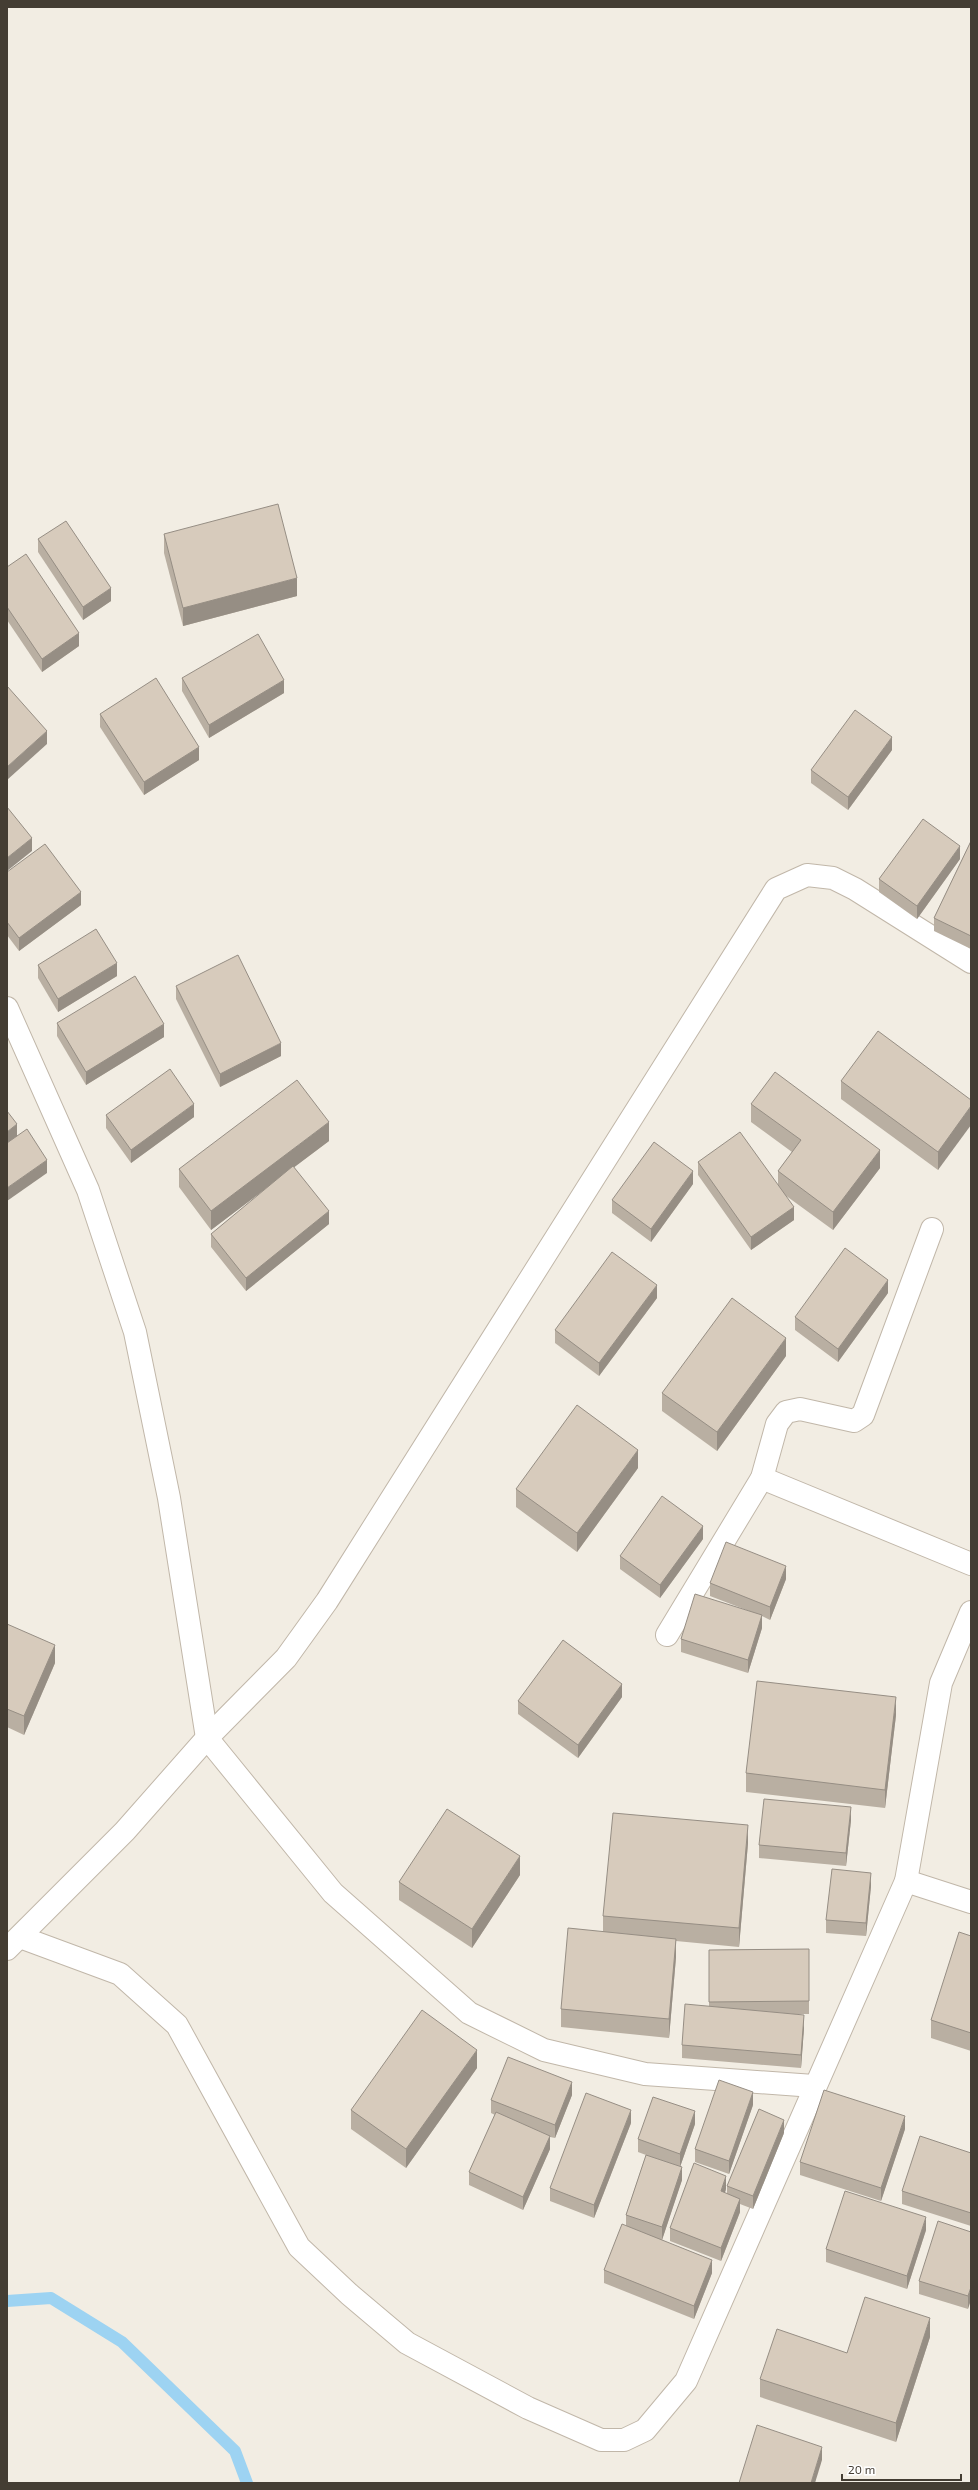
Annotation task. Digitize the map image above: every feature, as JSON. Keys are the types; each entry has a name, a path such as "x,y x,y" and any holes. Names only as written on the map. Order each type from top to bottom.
{"street":[{"path":"971,962 855,889 833,878 808,875 776,889 327,1601 286,1658 207,1738 125,1830 14,1943 120,1974 177,2025 299,2247 348,2294 407,2343 528,2408 601,2440 624,2440 645,2430 686,2381 814,2086 906,1881 941,1683 971,1612"},
{"path":"7,1008 88,1190 135,1332 169,1498 207,1738 333,1893 469,2013 544,2050 645,2074 814,2086"},
{"path":"667,1635 762,1478 778,1424 786,1412 800,1409 854,1421 863,1415 932,1228"},
{"path":"762,1478 971,1564"},
{"path":"906,1881 971,1902"}],"building":[{"path":"278,504 297,578 183,608 164,534"},
{"path":"66,521 111,588 83,607 38,539"},
{"path":"26,554 79,633 42,659 7,607 7,567"},
{"path":"258,634 284,680 209,725 182,678"},
{"path":"156,678 199,747 144,782 100,714"},
{"path":"7,686 47,731 7,767"},
{"path":"855,710 892,737 848,797 811,770"},
{"path":"7,807 32,838 7,858"},
{"path":"923,819 960,846 917,906 879,879"},
{"path":"971,841 971,936 934,918"},
{"path":"45,844 81,892 19,938 7,922 7,872"},
{"path":"96,929 117,963 58,999 38,965"},
{"path":"238,955 281,1043 220,1074 176,986"},
{"path":"135,976 164,1024 86,1072 57,1023"},
{"path":"878,1031 971,1100 971,1106 938,1152 841,1081"},
{"path":"170,1069 194,1104 131,1150 106,1115"},
{"path":"775,1072 880,1150 833,1212 778,1171 801,1140 751,1104"},
{"path":"297,1080 329,1122 211,1211 179,1169"},
{"path":"7,1111 17,1124 7,1132"},
{"path":"27,1129 47,1160 7,1188 7,1143"},
{"path":"740,1132 794,1207 751,1237 698,1162"},
{"path":"654,1142 693,1171 651,1229 612,1200"},
{"path":"293,1166 329,1211 246,1278 211,1234"},
{"path":"845,1248 888,1280 838,1349 795,1317"},
{"path":"612,1252 657,1285 599,1363 555,1330"},
{"path":"732,1298 786,1338 717,1432 662,1393"},
{"path":"577,1405 638,1450 577,1533 516,1489"},
{"path":"662,1496 703,1526 660,1585 620,1556"},
{"path":"726,1542 786,1566 770,1607 710,1583"},
{"path":"695,1594 762,1615 748,1660 681,1639"},
{"path":"7,1624 55,1645 24,1716 7,1709"},
{"path":"563,1640 622,1684 578,1745 518,1701"},
{"path":"757,1681 896,1697 885,1790 746,1773"},
{"path":"764,1799 851,1807 846,1853 759,1845"},
{"path":"447,1809 520,1856 472,1929 399,1882"},
{"path":"613,1813 748,1825 739,1928 603,1916"},
{"path":"832,1869 871,1873 866,1923 826,1920"},
{"path":"568,1928 676,1939 669,2019 561,2009"},
{"path":"959,1932 971,1936 971,2033 931,2020"},
{"path":"809,1949 809,2001 709,2002 709,1950"},
{"path":"685,2004 804,2015 801,2055 682,2045"},
{"path":"422,2010 477,2050 406,2149 351,2110"},
{"path":"508,2057 572,2082 555,2125 491,2100"},
{"path":"719,2080 753,2092 729,2161 695,2149"},
{"path":"824,2090 905,2116 881,2188 800,2162"},
{"path":"586,2093 631,2110 594,2205 550,2188"},
{"path":"653,2097 695,2111 680,2154 638,2139"},
{"path":"759,2109 784,2120 753,2196 727,2186"},
{"path":"496,2112 550,2136 523,2197 469,2172"},
{"path":"920,2136 971,2153 971,2213 902,2191"},
{"path":"646,2155 682,2167 662,2227 626,2215"},
{"path":"694,2163 726,2176 721,2191 740,2199 721,2248 670,2228"},
{"path":"845,2191 926,2217 907,2276 826,2249"},
{"path":"938,2221 971,2232 971,2287 968,2296 919,2281"},
{"path":"622,2224 712,2260 694,2306 604,2270"},
{"path":"865,2297 930,2318 896,2423 760,2379 777,2329 847,2353"},
{"path":"757,2425 822,2447 811,2483 739,2483"}],"waterway":[{"path":"7,2301 51,2298 122,2342 235,2451 247,2483"}]}
